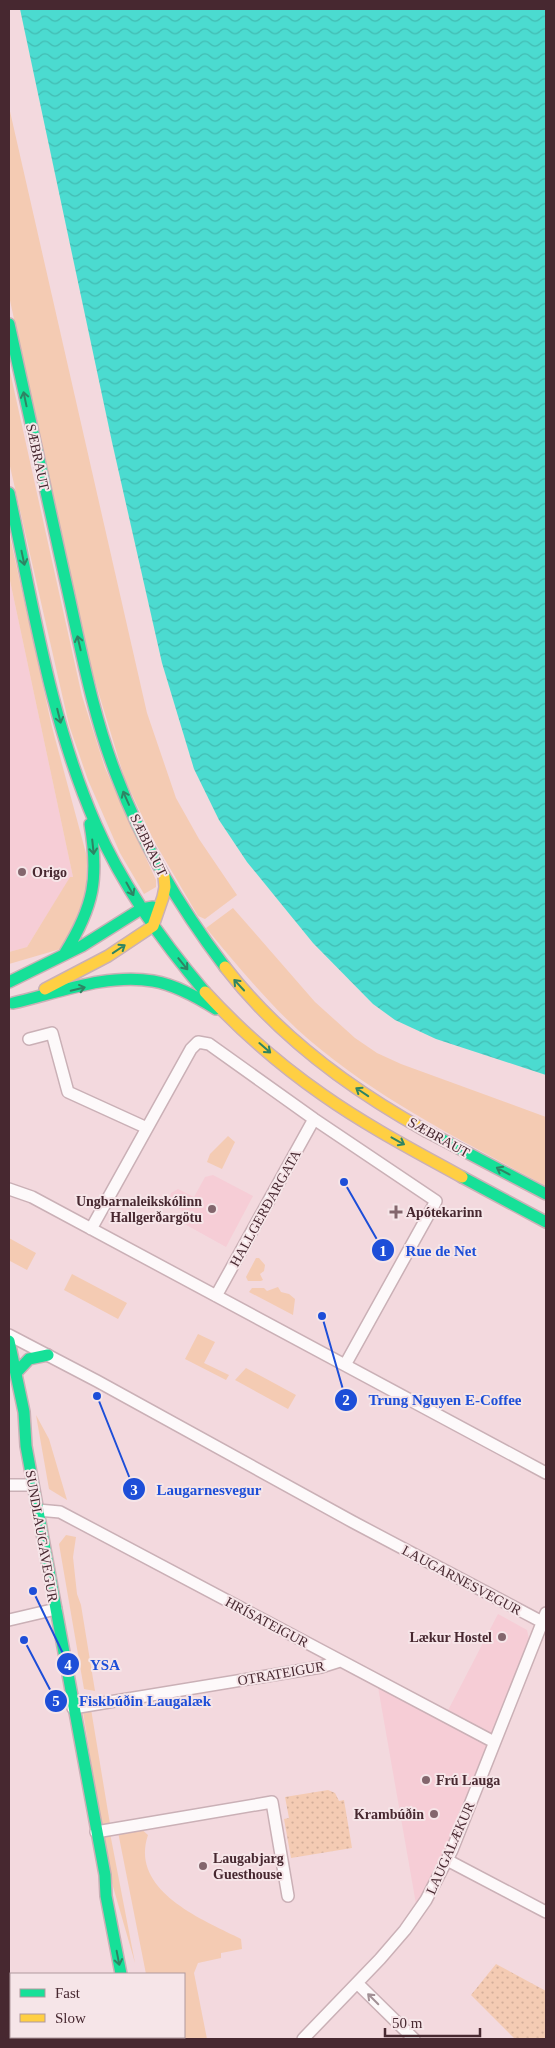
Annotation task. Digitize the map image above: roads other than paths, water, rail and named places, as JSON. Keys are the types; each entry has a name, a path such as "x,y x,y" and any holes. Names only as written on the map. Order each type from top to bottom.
{"main road":[{"name":"SÆBRAUT","path":"9,324 82,658 102,731 117,778 164,876 193,926 237,984 286,1032 332,1072 375,1101 546,1194"},
{"name":"SÆBRAUT","path":"9,493 51,688 65,739 85,799 109,851 153,926 192,976 228,1016 323,1095 392,1138 546,1222"},
{"path":"64,955 77,935 94,890 96,867 85,799"},
{"path":"11,1004 45,989 108,956 153,926 165,887 164,876"},
{"path":"9,982 82,946 141,908 160,908 178,914 193,926"},
{"path":"11,1004 126,979 153,980 206,1003 228,1016"},
{"name":"SUNDLAUGAVEGUR","path":"9,1341 12,1376 21,1434 26,1446 34,1486 96,1832 105,1875 113,1896 132,1973"},
{"path":"12,1376 23,1363 32,1357 48,1355"},
{"name":"SUNDLAUGAVEGUR","path":"105,1875 106,1896 121,1973"}],"street":[{"path":"29,1039 52,1033 68,1092 147,1128"},
{"path":"91,1229 191,1049 195,1044 202,1042 209,1044 314,1119 436,1201 345,1365"},
{"name":"HALLGERÐARGATA","path":"216,1296 314,1119"},
{"path":"9,1189 32,1197 546,1473"},
{"name":"LAUGARNESVEGUR","path":"9,1335 353,1522 545,1620"},
{"path":"9,1485 34,1486"},
{"name":"HRÍSATEIGUR","path":"38,1510 60,1512 494,1742"},
{"path":"9,1620 56,1609"},
{"name":"LAUGALÆKUR","path":"303,2039 405,1930 426,1900 447,1860 545,1620"},
{"name":"OTRATEIGUR","path":"74,1708 321,1667 340,1661"},
{"path":"96,1832 272,1802 288,1896"},
{"path":"447,1860 546,1912"},
{"path":"357,1983 414,2039"}],"water":[{"path":"20,9 546,9 546,1075 436,1039 395,1020 373,1004 313,943 247,862 219,820 194,769 162,663 112,442"}],"place":[{"name":"Origo","path":"22,872"},
{"name":"Rue de Net","path":"344,1182"},
{"name":"Ungbarnaleikskólinn Hallgerðargötu","path":"212,1209"},
{"name":"Apótekarinn","path":"396,1212"},
{"name":"Trung Nguyen E-Coffee","path":"322,1316"},
{"name":"Laugarnesvegur","path":"97,1396"},
{"name":"YSA","path":"33,1591"},
{"name":"Lækur Hostel","path":"502,1637"},
{"name":"Fiskbúðin Laugalæk","path":"24,1640"},
{"name":"Frú Lauga","path":"426,1780"},
{"name":"Krambúðin","path":"434,1814"},
{"name":"Laugabjarg Guesthouse","path":"203,1866"}]}
